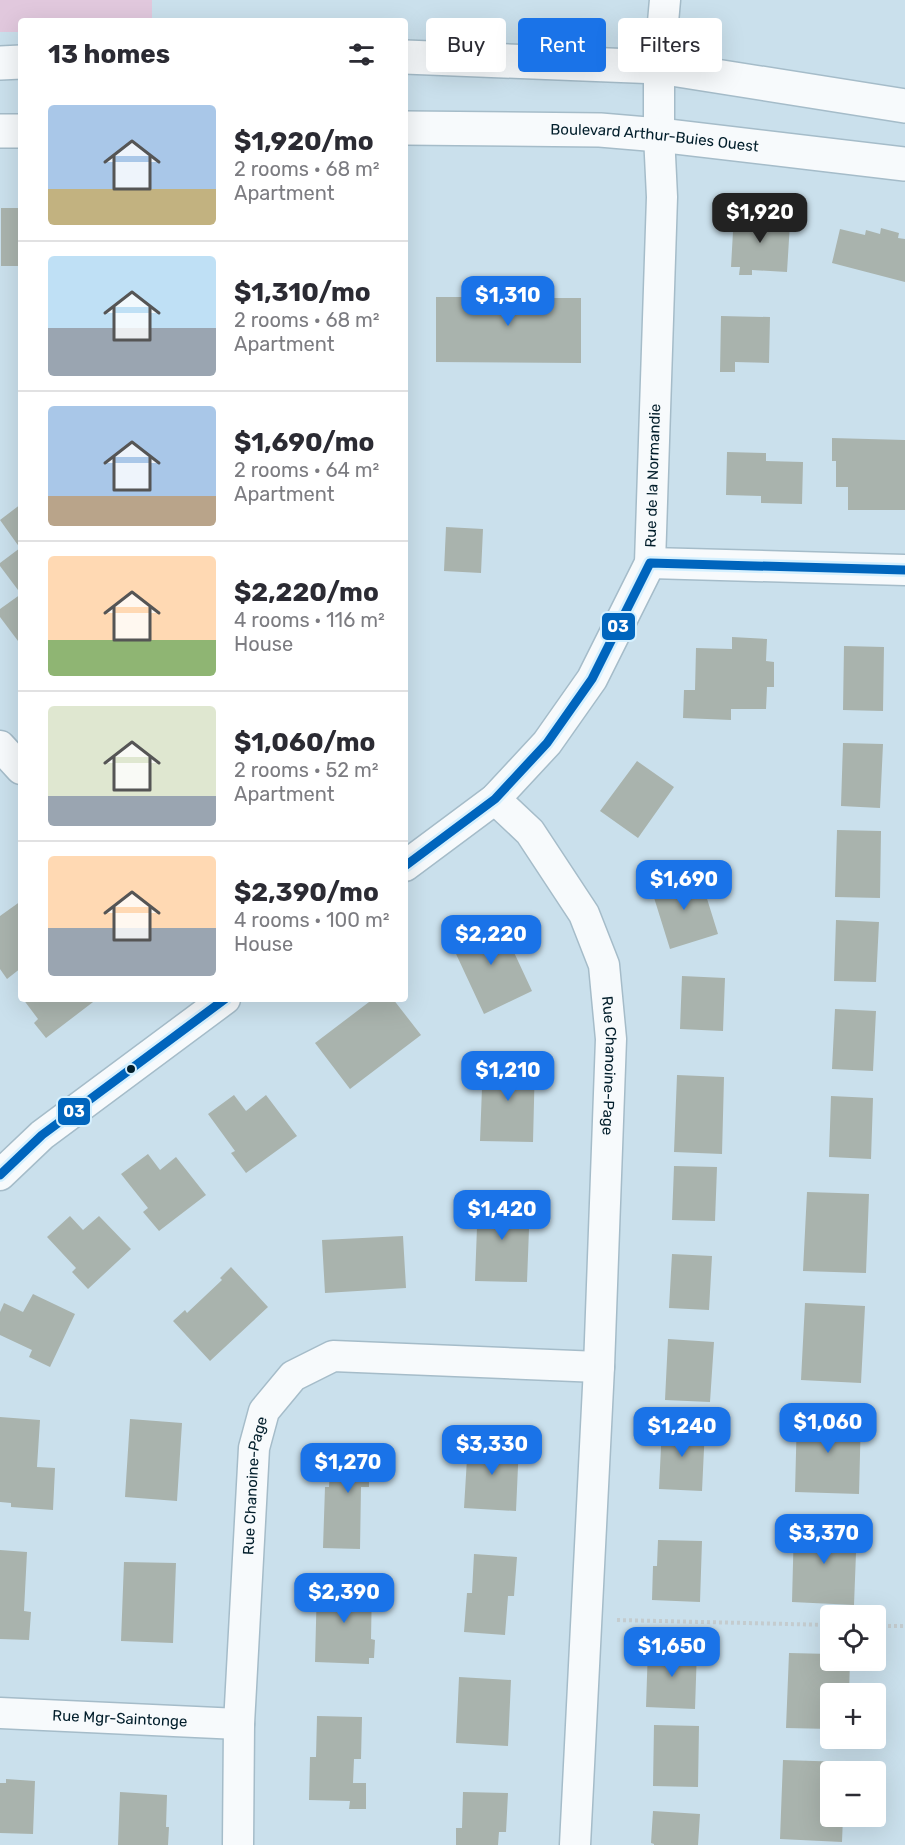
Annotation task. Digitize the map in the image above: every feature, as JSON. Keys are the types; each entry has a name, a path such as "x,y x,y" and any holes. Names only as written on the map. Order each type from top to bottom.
{"street":[{"name":"Rue de la Normandie","path":"663,18 665,0"},
{"path":"408,57 618,65"},
{"path":"0,63 18,62"},
{"name":"Rue de la Normandie","path":"408,864 495,799 547,742 592,679 650,563 662,196 659,72"},
{"path":"691,72 905,106"},
{"name":"Boulevard Arthur-Buies Ouest","path":"408,128 600,130 905,164"},
{"path":"0,131 18,131"},
{"path":"650,563 905,570"},
{"path":"0,746 18,766"},
{"name":"Rue Chanoine-Page","path":"495,799 530,832 584,914 604,965 611,1039 599,1367 575,1845"},
{"path":"0,1175 42,1135 207,1004"},
{"name":"Rue Chanoine-Page","path":"238,1845 239,1724 254,1448 264,1411 292,1376 333,1356 599,1367"},
{"name":"Rue Mgr-Saintonge","path":"0,1713 239,1724"}],"path":[{"path":"586,1619 820,1625"},
{"path":"886,1626 905,1626"}],"shaded area":[{"path":"0,0 152,0 152,18 18,18 18,32 0,32"}],"building":[{"path":"1,208 18,208 18,266 1,266"},
{"path":"734,214 770,216 770,222 790,223 787,272 752,270 752,275 739,275 740,267 731,267"},
{"path":"881,228 899,233 898,238 905,239 905,282 832,263 840,229 865,235 866,230 880,234"},
{"path":"492,276 521,277 521,298 581,298 581,363 436,362 436,297 492,297"},
{"path":"721,316 770,317 769,363 735,362 735,372 720,372"},
{"path":"832,438 905,440 905,510 848,510 848,487 836,487 836,461 832,461"},
{"path":"727,452 766,453 766,461 803,462 802,504 761,503 761,496 726,495"},
{"path":"18,506 18,545 0,520"},
{"path":"446,527 483,529 481,573 444,571"},
{"path":"18,550 18,590 0,566 0,563"},
{"path":"18,596 18,641 0,617 0,609"},
{"path":"732,637 767,639 766,661 774,662 774,687 767,687 766,709 731,709 731,720 683,718 684,690 695,690 696,648 732,649"},
{"path":"844,646 884,647 883,711 843,710"},
{"path":"843,743 883,744 880,808 841,806"},
{"path":"637,761 674,787 638,838 600,811"},
{"path":"837,830 881,831 880,898 835,897"},
{"path":"699,873 718,934 670,949 651,888"},
{"path":"18,903 18,970 7,979 0,969 0,916"},
{"path":"498,918 532,991 484,1014 450,941"},
{"path":"836,920 879,922 876,982 834,981"},
{"path":"682,976 725,978 723,1031 680,1029"},
{"path":"25,1002 93,1002 46,1038 34,1023 38,1019"},
{"path":"369,1002 395,1002 421,1035 350,1089 315,1043"},
{"path":"835,1009 876,1011 873,1071 832,1069"},
{"path":"483,1061 535,1062 533,1142 480,1141"},
{"path":"677,1075 724,1077 722,1154 674,1152"},
{"path":"234,1095 246,1111 266,1095 297,1136 246,1173 231,1153 235,1151 208,1114"},
{"path":"831,1096 873,1098 871,1159 829,1157"},
{"path":"148,1154 160,1170 176,1157 206,1195 159,1231 143,1212 148,1208 121,1174"},
{"path":"674,1166 717,1167 715,1221 672,1220"},
{"path":"807,1192 869,1194 866,1273 803,1271"},
{"path":"478,1200 530,1202 527,1282 475,1281"},
{"path":"70,1216 83,1230 99,1216 131,1249 88,1289 72,1272 76,1268 47,1237"},
{"path":"403,1236 406,1288 325,1293 322,1240"},
{"path":"672,1254 712,1256 709,1310 669,1308"},
{"path":"231,1267 268,1307 210,1361 173,1321 185,1310 187,1313 222,1280 220,1278"},
{"path":"33,1294 75,1314 50,1367 29,1357 32,1350 0,1335 0,1312 4,1303 23,1312"},
{"path":"805,1303 865,1306 861,1383 801,1380"},
{"path":"668,1339 714,1342 710,1402 665,1400"},
{"path":"797,1414 861,1415 859,1494 795,1492"},
{"path":"0,1417 40,1420 37,1467 55,1468 53,1510 11,1507 11,1503 0,1502"},
{"path":"130,1419 182,1423 177,1501 125,1497"},
{"path":"662,1426 705,1428 702,1491 659,1489"},
{"path":"468,1442 519,1444 516,1511 464,1508"},
{"path":"331,1446 386,1448 385,1467 369,1467 369,1487 361,1487 360,1549 323,1548 325,1487 329,1487"},
{"path":"794,1525 857,1527 854,1605 792,1602"},
{"path":"658,1540 702,1541 700,1602 652,1600 653,1566 657,1566"},
{"path":"0,1550 27,1552 24,1611 31,1612 29,1640 0,1639"},
{"path":"474,1554 517,1557 514,1596 508,1596 505,1635 464,1632 467,1593 472,1593"},
{"path":"124,1562 176,1563 173,1643 121,1641"},
{"path":"317,1584 372,1585 371,1639 375,1640 374,1658 369,1658 369,1664 315,1662"},
{"path":"648,1647 697,1649 695,1709 646,1707"},
{"path":"789,1653 820,1654 820,1671 850,1671 849,1683 820,1683 820,1729 786,1728"},
{"path":"459,1677 511,1680 508,1746 456,1743"},
{"path":"317,1716 362,1717 361,1759 354,1759 353,1783 366,1783 366,1809 349,1809 350,1801 309,1800 310,1757 316,1757"},
{"path":"654,1725 699,1726 698,1787 653,1786"},
{"path":"783,1760 820,1761 820,1827 843,1827 842,1842 780,1839"},
{"path":"6,1779 35,1781 33,1834 0,1833 0,1783 6,1783"},
{"path":"120,1792 167,1795 168,1845 118,1845"},
{"path":"463,1792 508,1793 506,1832 499,1832 498,1845 456,1845 456,1828 462,1828"},
{"path":"653,1811 700,1814 698,1845 654,1845 651,1843"}],"transit line":[{"name":"03","path":"408,864 495,799 547,743 592,679 650,563 905,570"},
{"name":"03","path":"0,1175 42,1135 221,1002"}]}
